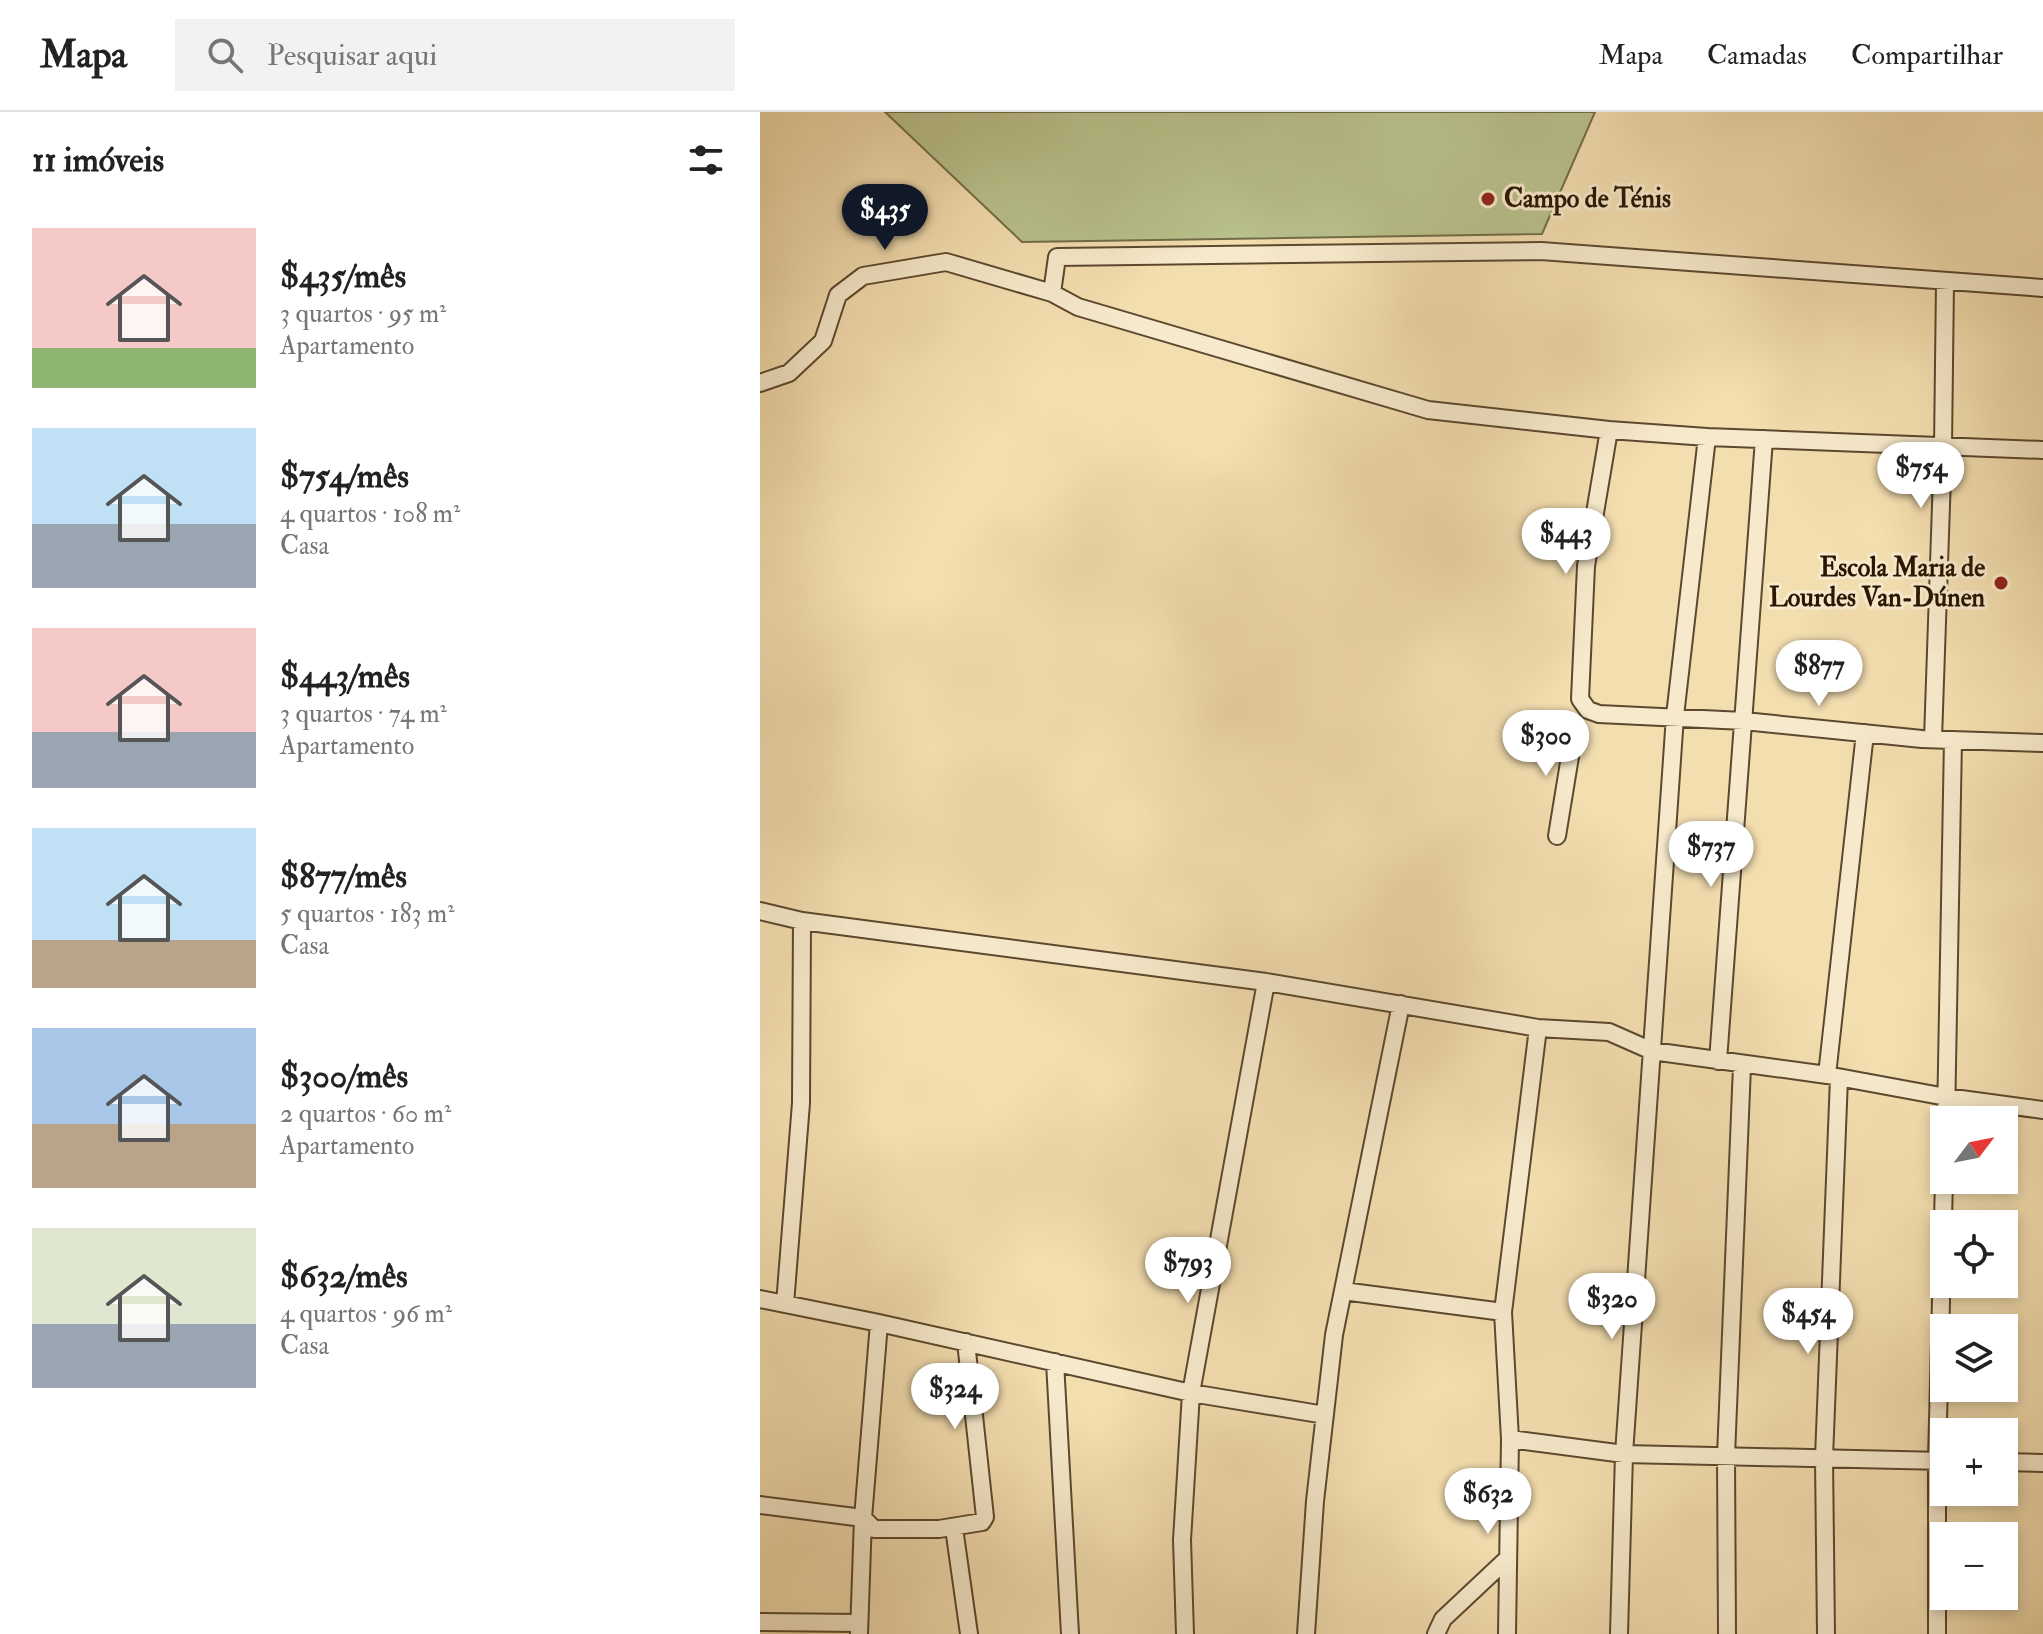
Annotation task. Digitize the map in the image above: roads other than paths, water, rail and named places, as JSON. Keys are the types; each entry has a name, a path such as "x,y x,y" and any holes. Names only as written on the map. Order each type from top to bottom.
{"street":[{"path":"1052,293 1057,257 1541,251 2043,288"},
{"path":"760,383 789,373 823,341 838,295 863,276 946,262 1052,293 1078,307 1428,410 1609,430 1707,437 2043,450"},
{"path":"1933,739 1945,282"},
{"path":"1609,430 1586,566 1580,699 1588,710 1599,714 1744,721 1933,739 2043,743"},
{"path":"1619,1634 1624,1454 1675,716 1707,437"},
{"path":"1718,1061 1764,439"},
{"path":"1557,836 1575,726"},
{"path":"1826,1634 1824,1458 1833,1077 1865,733"},
{"path":"1946,1106 1953,740"},
{"path":"760,911 802,921 1266,982 1538,1028 1609,1032 1652,1051 2043,1110"},
{"path":"785,1304 801,1103 802,921"},
{"path":"1185,1634 1182,1540 1191,1393 1266,982"},
{"path":"1306,1634 1315,1501 1334,1335 1401,1004"},
{"path":"1507,1634 1510,1439 1503,1312 1538,1028"},
{"path":"1727,1634 1726,1456 1742,1066"},
{"path":"1941,1418 1944,1194"},
{"path":"1343,1291 1503,1312"},
{"path":"760,1299 1191,1393 1325,1415"},
{"path":"760,1622 859,1628 863,1518 879,1323"},
{"path":"760,1505 863,1518 874,1529 954,1528 978,1524 985,1517 966,1342"},
{"path":"1055,1362 1070,1634"},
{"path":"1510,1439 1624,1454 1930,1461"},
{"path":"2018,1462 2043,1463"},
{"path":"1937,1634 1939,1506"},
{"path":"954,1528 969,1634"},
{"path":"1436,1634 1443,1619 1508,1558"}],"place":[{"name":"Campo de Ténis","path":"1488,199"},
{"name":"Escola Maria de Lourdes Van-Dúnen","path":"2001,583"}]}
